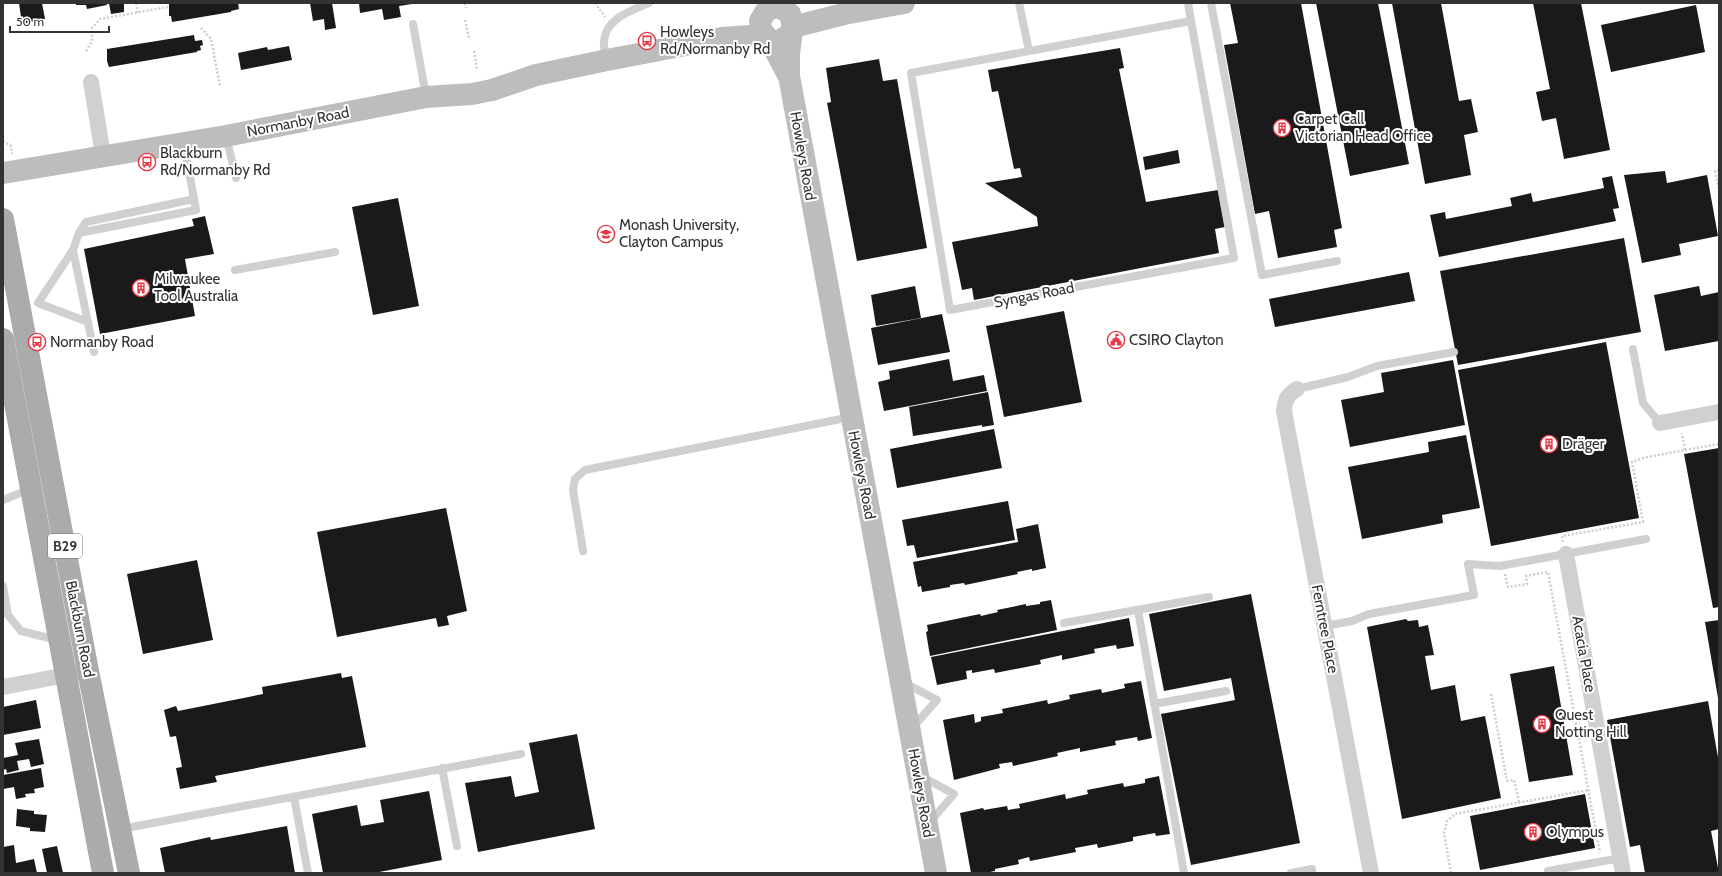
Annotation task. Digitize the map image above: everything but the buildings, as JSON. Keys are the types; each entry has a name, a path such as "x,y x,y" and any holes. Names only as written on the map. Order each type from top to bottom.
{"main road":[{"name":"Blackburn Road","path":"3,219 28,304 88,671 129,873"},
{"name":"Blackburn Road","path":"4,349 103,873"}],"street":[{"path":"767,37 761,30 760,21 780,14 844,14 904,3"},
{"name":"Normanby Road","path":"3,173 103,155 226,136 426,97 470,82 490,78 536,75 722,38 767,37 780,40 785,38 780,14 722,38"},
{"name":"Howleys Road","path":"780,14 789,54 789,76 900,680 927,825 938,872"},
{"name":"Howleys Road","path":"767,37 789,76"},
{"path":"92,82 103,155"},
{"name":"Ferntree Place","path":"1297,389 1290,393 1285,400 1284,411 1371,873"},
{"path":"1660,423 1719,412"},
{"name":"Acacia Place","path":"1566,554 1622,866"},
{"path":"3,687 88,671"}],"lane":[{"path":"607,60 604,42 610,24 625,14 649,3"},
{"path":"1019,3 1029,51"},
{"name":"Syngas Road","path":"1188,3 1234,258 950,310 911,73 1191,21"},
{"path":"1211,3 1262,275 1337,261"},
{"path":"413,24 426,97"},
{"path":"226,136 236,178"},
{"path":"88,322 28,304 73,250 79,233 196,210 184,143"},
{"path":"73,250 94,352"},
{"path":"235,270 335,252"},
{"path":"1633,349 1643,403 1660,423"},
{"path":"1297,389 1348,377 1377,366 1454,352"},
{"path":"583,551 573,490 575,478 585,470 852,417"},
{"path":"3,500 31,489"},
{"path":"1325,626 1352,621 1369,614 1474,595 1468,564 1504,566 1646,539"},
{"path":"3,586 8,615 21,631 60,640"},
{"path":"1064,623 1210,597"},
{"path":"1138,610 1184,873"},
{"path":"900,680 937,700 910,731"},
{"path":"1154,704 1226,691"},
{"path":"120,830 521,754"},
{"path":"442,768 457,846"},
{"path":"918,775 954,794 927,825"},
{"path":"294,796 308,873"},
{"path":"1548,871 1603,862 1622,866"},
{"path":"1291,873 1312,869 1312,873"}],"path":[{"path":"136,3 138,13"},
{"path":"465,3 466,8"},
{"path":"595,3 610,24"},
{"path":"86,51 92,41 92,28 100,19 168,7"},
{"path":"466,20 469,38"},
{"path":"201,28 211,39 220,86"},
{"path":"474,51 477,69"},
{"path":"3,141 11,146"},
{"path":"1719,170 1715,171 1719,190"},
{"path":"1680,419 1685,450"},
{"path":"1566,554 1562,536 1643,522 1632,462 1643,458 1719,444"},
{"path":"1504,566 1508,587 1527,584 1526,576 1548,572 1603,862"},
{"path":"1491,694 1506,781 1514,780 1519,802"},
{"path":"1451,873 1444,833 1448,821 1455,814 1589,790"}],"place":[{"name":"Howleys Rd/Normanby Rd","path":"647,41"},
{"name":"Carpet Call Victorian Head Office","path":"1282,128"},
{"name":"Blackburn Rd/Normanby Rd","path":"147,162"},
{"name":"Monash University, Clayton Campus","path":"606,234"},
{"name":"Milwaukee Tool Australia","path":"141,288"},
{"name":"CSIRO Clayton","path":"1116,340"},
{"name":"Normanby Road","path":"37,342"},
{"name":"Dräger","path":"1549,444"},
{"name":"Quest Notting Hill","path":"1542,724"},
{"name":"Olympus","path":"1533,832"}]}
